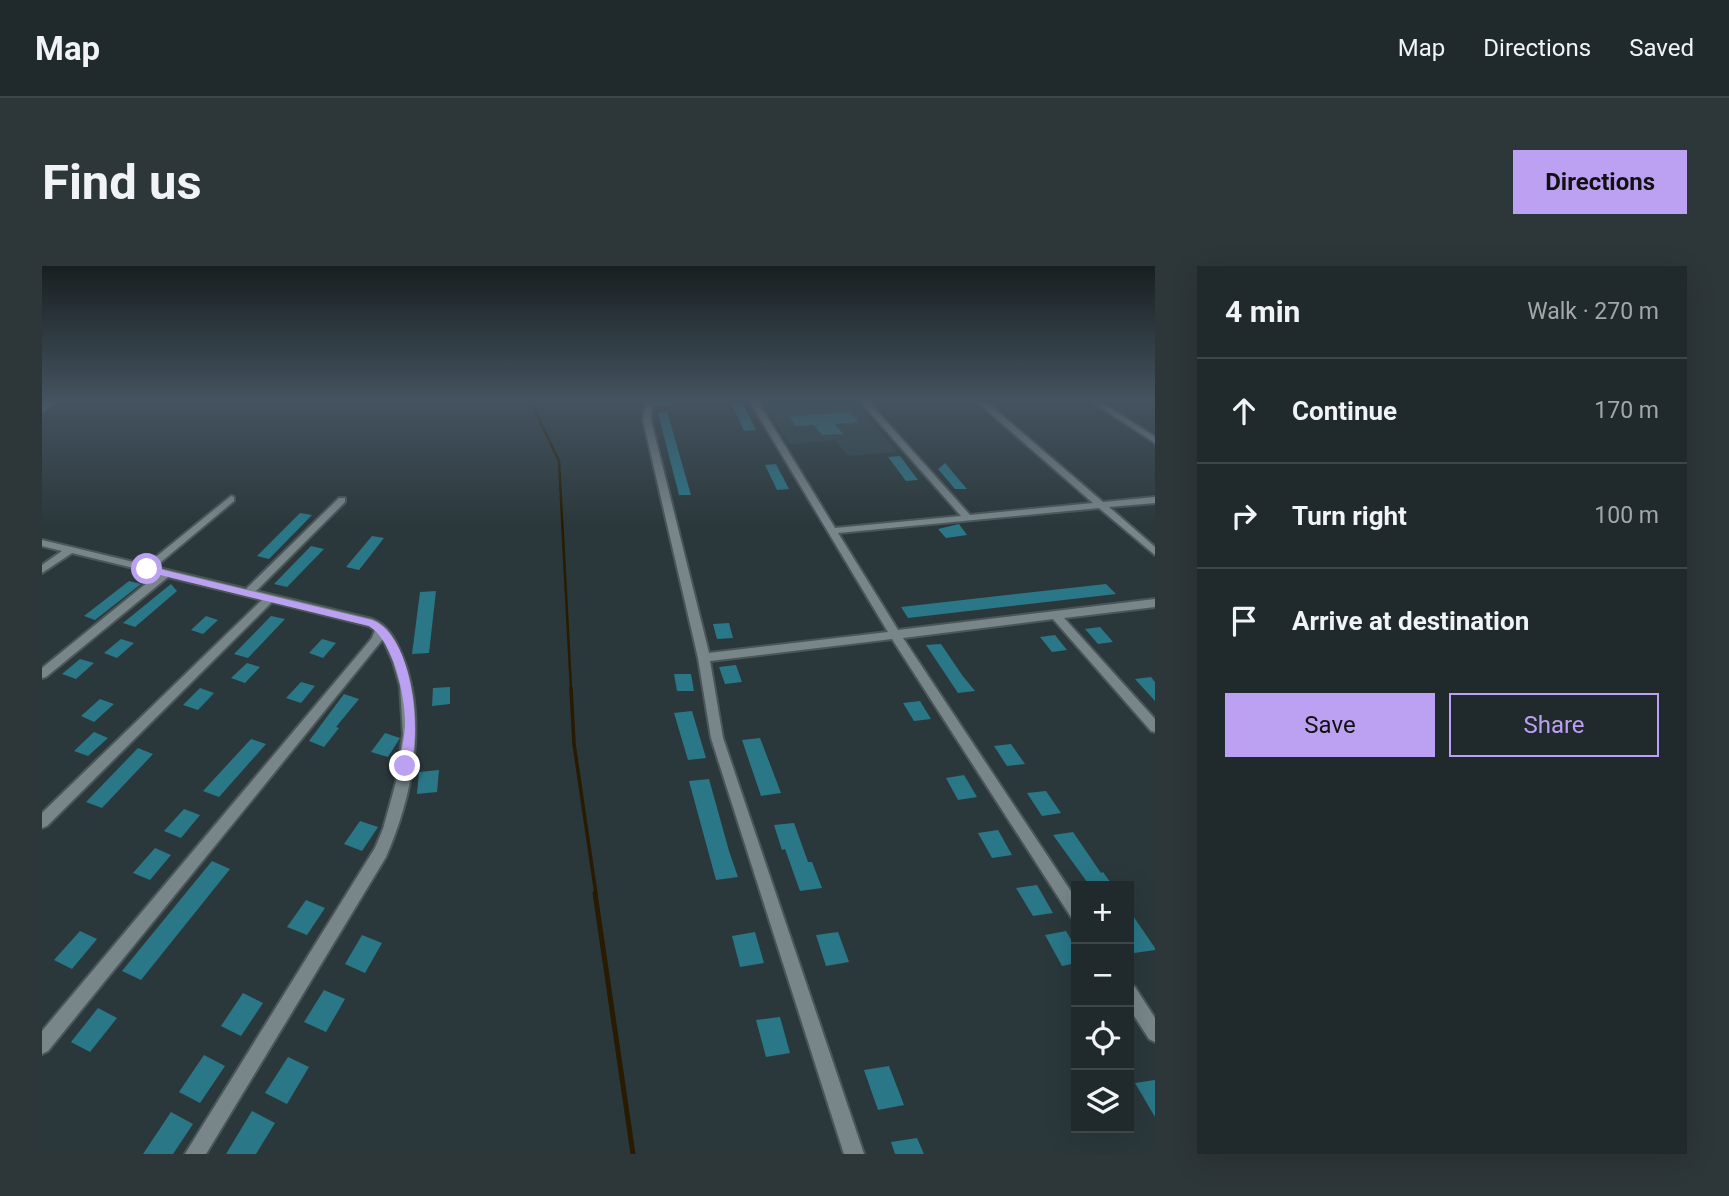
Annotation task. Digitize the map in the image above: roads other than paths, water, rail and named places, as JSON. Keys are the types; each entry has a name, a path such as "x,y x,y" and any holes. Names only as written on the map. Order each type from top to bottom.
{"street":[{"path":"652,441 704,658 717,738 854,1154"},
{"path":"778,441 894,633 1071,904"},
{"path":"900,441 966,516"},
{"path":"1028,441 1155,552"},
{"path":"147,569 231,499"},
{"path":"831,531 1155,499"},
{"path":"249,592 342,500"},
{"path":"42,542 372,623 389,637 402,673 411,725 397,813 381,852 195,1154"},
{"path":"42,570 71,549"},
{"path":"42,674 164,574"},
{"path":"42,822 270,598"},
{"path":"704,658 1155,603"},
{"path":"1056,616 1155,727"},
{"path":"42,1045 366,653 377,639 381,628"},
{"path":"1134,1001 1155,1033"}],"waterway":[{"path":"550,441 559,461 571,689"},
{"path":"571,688 574,744 596,894"},
{"path":"595,893 633,1154"}]}
